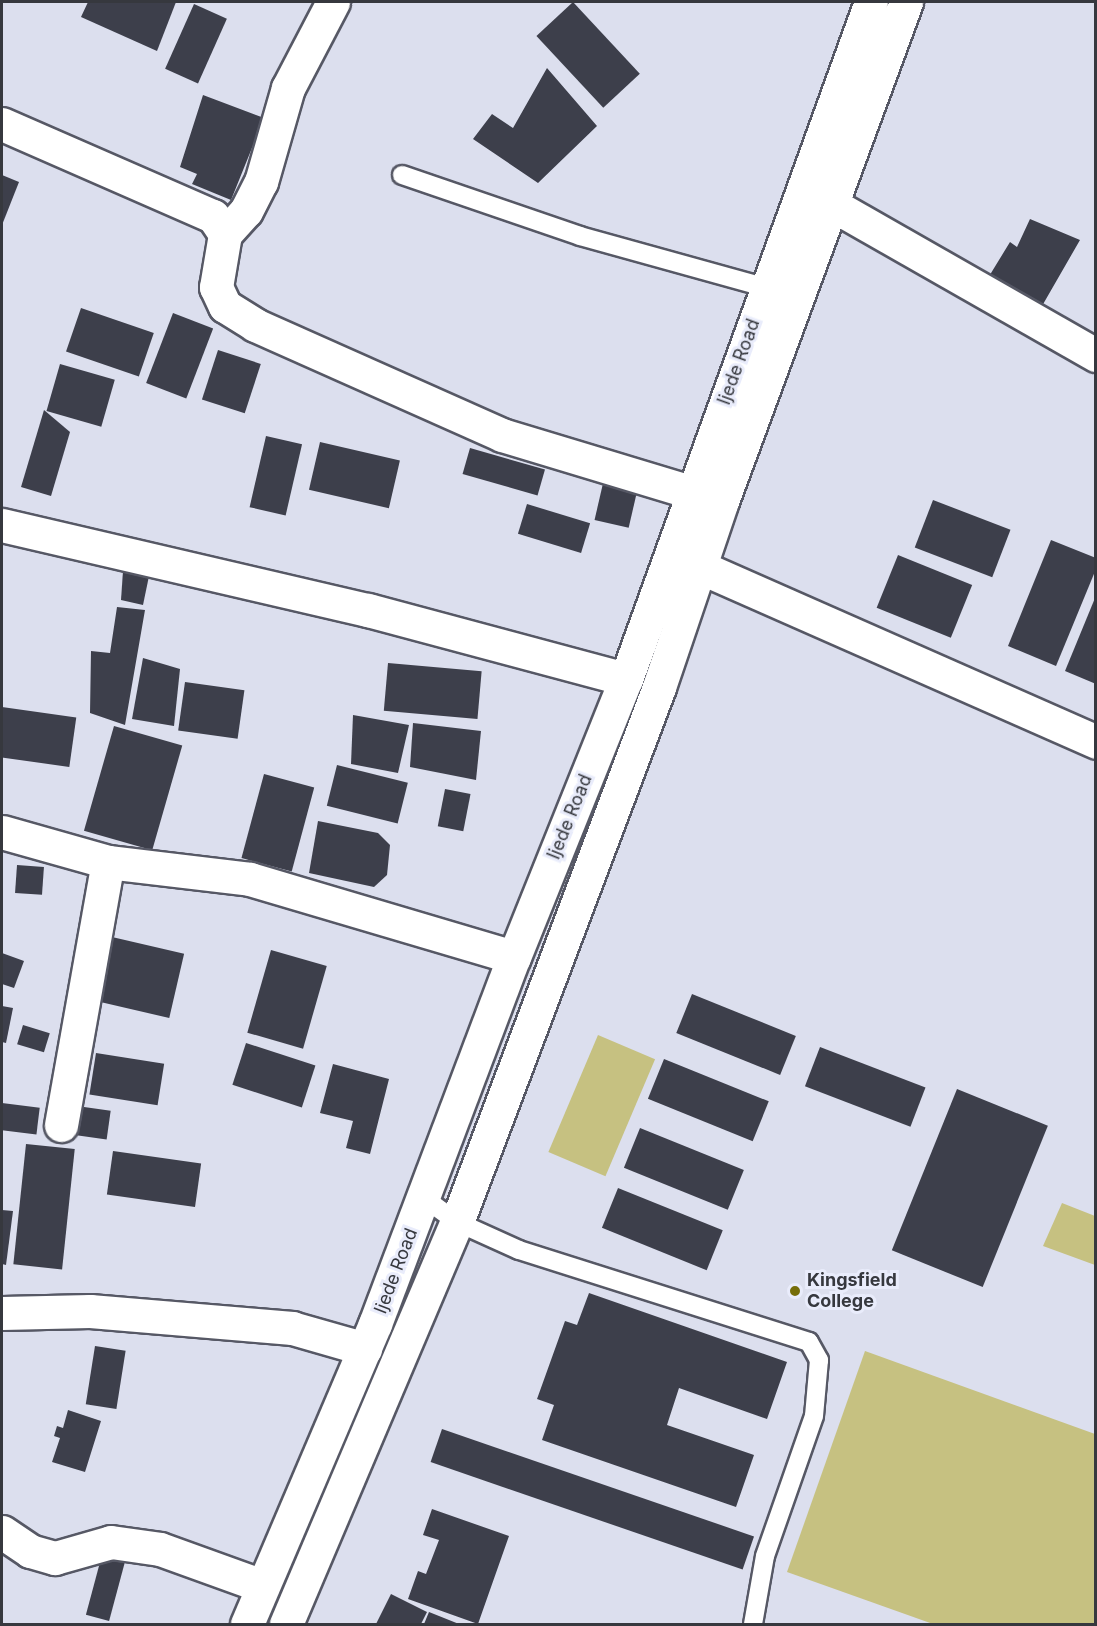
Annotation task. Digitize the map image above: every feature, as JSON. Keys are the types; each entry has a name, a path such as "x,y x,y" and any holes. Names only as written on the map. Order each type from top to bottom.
{"street":[{"path":"333,2 288,88 261,182 246,211 225,234 216,287 225,306 255,325 502,435 691,492"},
{"name":"Ijede Road","path":"286,1624 457,1222 700,567 871,2"},
{"name":"Ijede Road","path":"247,1624 365,1349 514,957 626,679 691,492 782,291 831,204 906,2"},
{"path":"2,124 213,216 225,234"},
{"path":"831,204 1094,353"},
{"path":"2,525 368,610 626,679"},
{"path":"700,567 1095,742"},
{"path":"2,832 108,862 250,879 514,957"},
{"path":"61,1125 108,862"},
{"path":"2,1313 90,1311 292,1328 365,1349"},
{"path":"2,1532 30,1551 55,1558 111,1542 160,1549 263,1586"}],"lane":[{"path":"402,175 580,236 671,258 782,291"},
{"path":"424,1198 457,1222 519,1250 809,1342 819,1360 814,1416 765,1556 753,1624"}],"shaded area":[{"path":"598,1035 655,1059 605,1176 548,1152"},
{"path":"1062,1203 1095,1216 1095,1265 1043,1246"},
{"path":"865,1351 1095,1434 1095,1624 933,1624 787,1572"}],"building":[{"path":"88,2 176,2 157,51 81,17"},
{"path":"573,2 640,74 603,108 536,36"},
{"path":"194,4 227,19 198,84 165,69"},
{"path":"547,68 597,126 538,183 473,139 492,114 513,128"},
{"path":"203,95 264,118 231,200 192,184 197,174 180,167"},
{"path":"2,175 19,182 2,225"},
{"path":"1030,219 1080,240 1042,306 988,278 1010,242 1017,247"},
{"path":"81,308 154,333 139,377 66,351"},
{"path":"173,313 213,328 186,398 146,383"},
{"path":"218,350 261,364 245,413 202,399"},
{"path":"60,364 115,380 101,427 46,411"},
{"path":"44,410 70,432 51,496 21,487"},
{"path":"266,436 302,444 286,515 250,507"},
{"path":"320,442 400,460 389,508 309,490"},
{"path":"470,448 545,469 538,495 463,474"},
{"path":"604,479 638,487 629,528 595,520"},
{"path":"933,500 1010,530 992,577 915,548"},
{"path":"527,504 590,523 581,553 518,534"},
{"path":"1051,540 1096,558 1096,569 1056,666 1008,646"},
{"path":"898,555 972,585 951,638 877,608"},
{"path":"123,571 149,576 143,605 121,600"},
{"path":"1096,598 1096,684 1065,671"},
{"path":"117,607 145,610 125,725 90,713 91,651 110,653"},
{"path":"143,658 180,669 174,726 132,719"},
{"path":"388,663 482,671 477,719 384,711"},
{"path":"185,682 244,690 238,739 178,731"},
{"path":"2,707 76,717 69,767 2,757"},
{"path":"353,715 409,725 398,773 351,764"},
{"path":"413,723 481,731 476,780 410,767"},
{"path":"114,726 182,746 152,850 84,831"},
{"path":"337,765 408,783 398,823 327,806"},
{"path":"264,774 314,787 292,871 241,858"},
{"path":"445,789 471,794 463,831 438,826"},
{"path":"318,821 378,833 390,845 387,875 374,887 309,873"},
{"path":"17,865 44,867 42,895 15,893"},
{"path":"112,937 184,954 169,1018 97,1001"},
{"path":"271,950 327,966 303,1049 247,1033"},
{"path":"2,953 24,961 14,988 2,984"},
{"path":"692,994 796,1036 780,1075 676,1033"},
{"path":"2,1006 13,1008 6,1043 2,1042"},
{"path":"23,1025 50,1033 44,1052 17,1044"},
{"path":"246,1043 315,1066 302,1107 232,1085"},
{"path":"820,1047 925,1087 910,1127 805,1086"},
{"path":"96,1053 164,1064 158,1105 89,1094"},
{"path":"664,1059 769,1101 753,1141 648,1099"},
{"path":"333,1064 389,1079 370,1154 346,1148 353,1121 320,1113"},
{"path":"957,1089 1048,1126 983,1287 892,1250"},
{"path":"2,1103 40,1108 36,1134 2,1130"},
{"path":"77,1106 111,1111 107,1139 73,1135"},
{"path":"640,1128 744,1170 728,1210 624,1168"},
{"path":"26,1144 75,1149 62,1269 13,1264"},
{"path":"113,1151 201,1163 195,1207 107,1195"},
{"path":"618,1188 723,1230 707,1270 602,1228"},
{"path":"2,1210 13,1211 6,1265 2,1264"},
{"path":"589,1293 787,1362 767,1419 679,1388 667,1425 754,1455 736,1507 542,1440 554,1405 537,1399 565,1321 577,1325"},
{"path":"95,1346 126,1351 116,1409 86,1404"},
{"path":"68,1410 101,1421 85,1472 52,1462 60,1438 54,1436 57,1426 63,1428"},
{"path":"442,1429 754,1536 743,1570 431,1462"},
{"path":"432,1509 509,1536 478,1624 408,1599 418,1571 426,1574 439,1540 423,1535"},
{"path":"103,1551 126,1557 109,1621 86,1615"},
{"path":"391,1594 427,1612 421,1624 376,1624"},
{"path":"429,1612 459,1624 424,1624"}],"place":[{"name":"Kingsfield College","path":"795,1291"}]}
